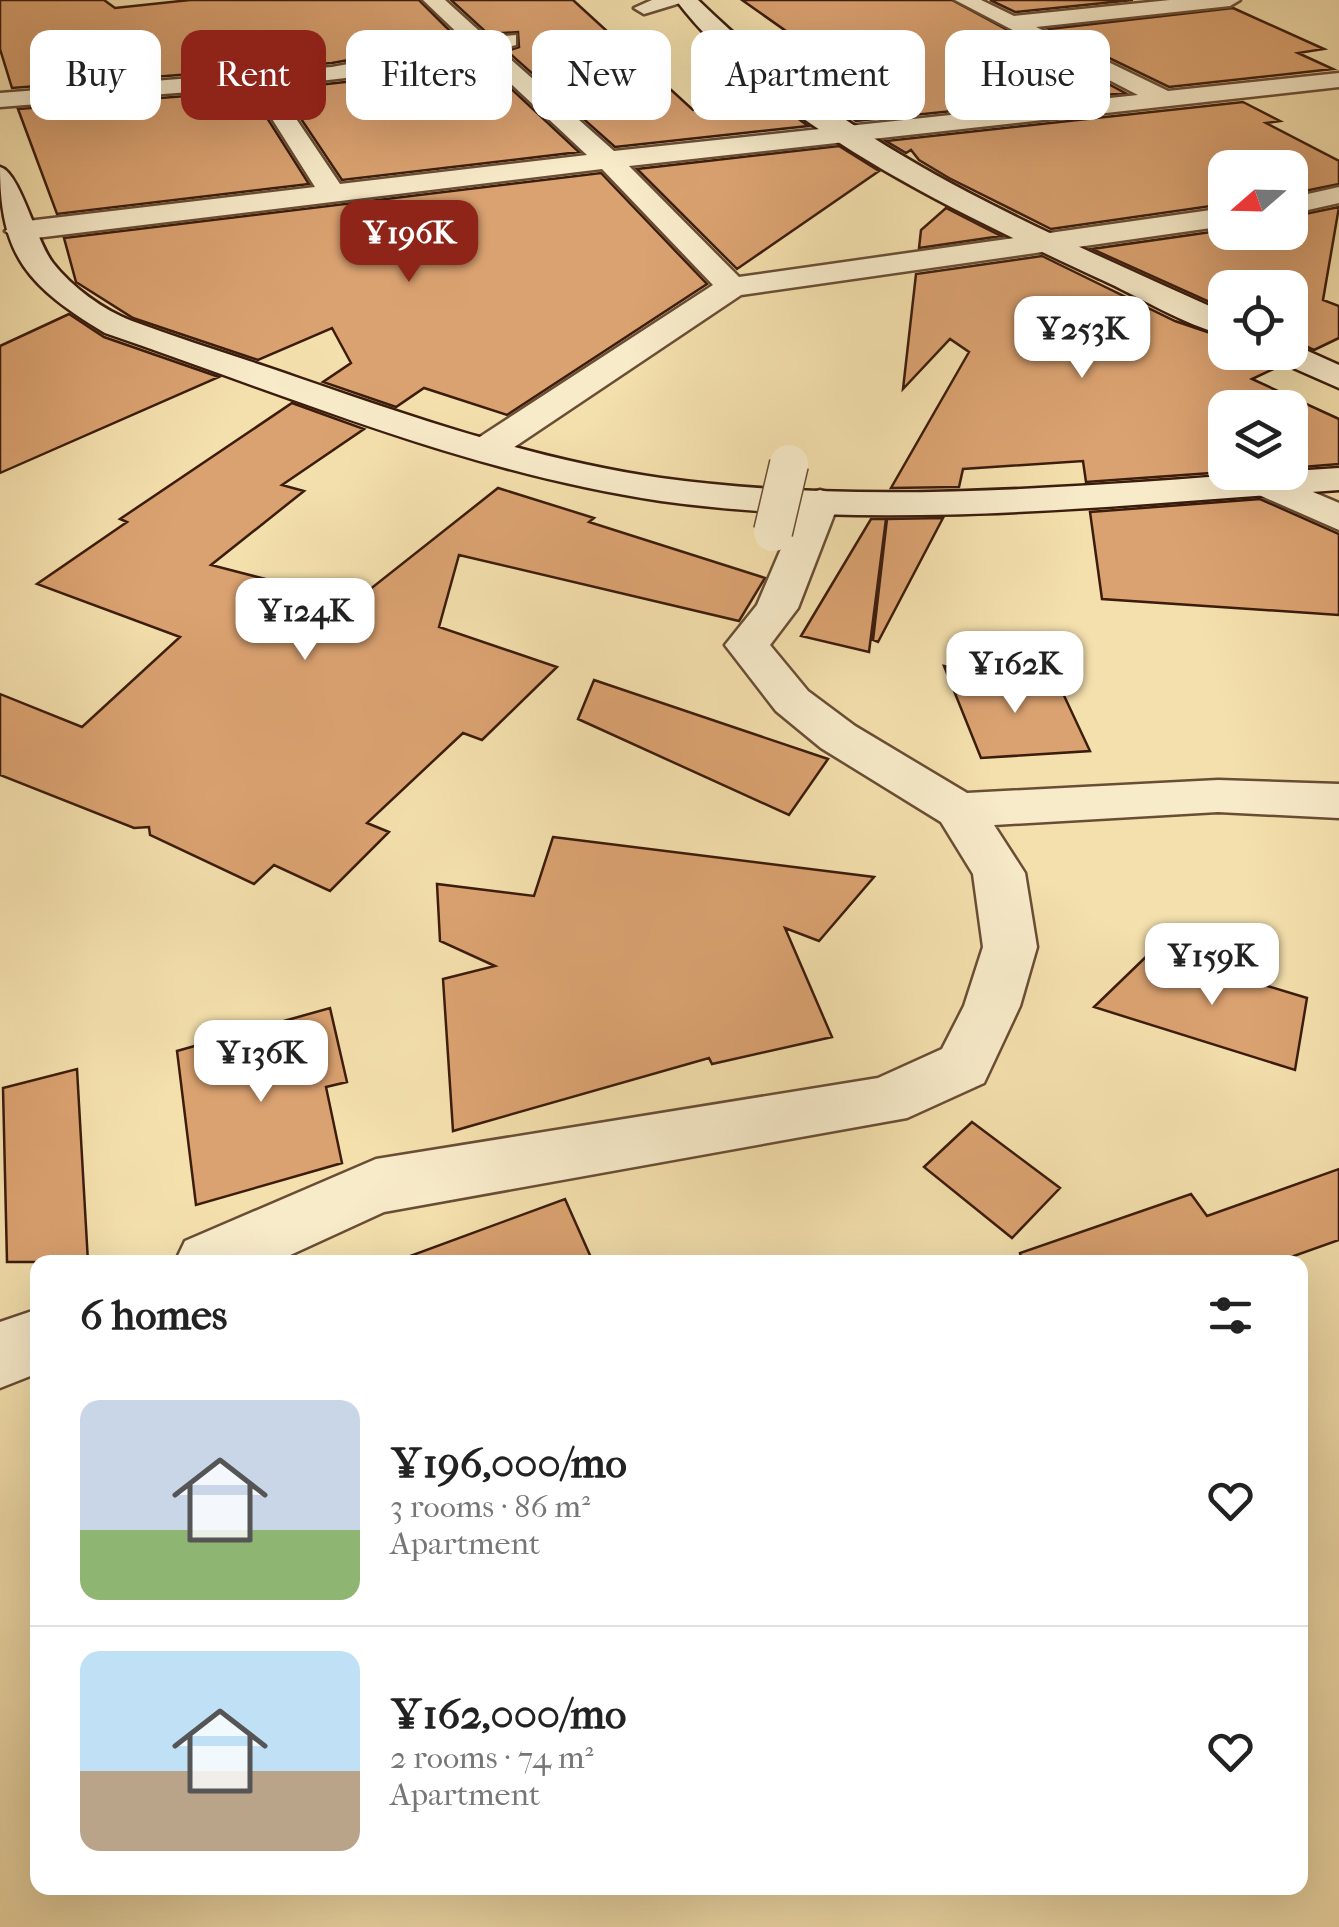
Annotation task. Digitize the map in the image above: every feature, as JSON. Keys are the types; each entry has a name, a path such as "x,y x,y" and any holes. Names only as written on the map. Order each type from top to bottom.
{"street":[{"path":"432,0 464,30"},
{"path":"644,8 683,0 736,52 844,134 1039,240 1208,317"},
{"path":"965,0 1167,100"},
{"path":"1011,23 1139,5 1230,0"},
{"path":"512,74 608,160 732,287"},
{"path":"10,234 608,160 1339,80"},
{"path":"0,100 181,86"},
{"path":"285,120 332,193"},
{"path":"0,175 10,234 65,298 116,326 485,450 660,488 806,479 986,500 1208,486"},
{"path":"1308,202 1339,196"},
{"path":"485,450 732,287 1039,240 1208,220"},
{"path":"1308,226 1323,228"},
{"path":"1308,363 1339,378"},
{"path":"773,532 806,479"},
{"path":"223,1255 376,1186 886,1100 964,1066 992,1006 1010,947 999,873 959,810 838,737 792,700 747,646 777,608 806,479"},
{"path":"1308,481 1339,479"},
{"path":"1278,490 1339,518"},
{"path":"959,810 1218,796 1339,801"}],"building":[{"path":"0,0 104,0 115,8 190,0 419,0 449,30 346,30 346,60 326,63 326,30 181,30 181,75 161,76 161,30 30,30 30,87 12,88 0,49"},
{"path":"451,0 573,0 606,30 532,30 532,73 512,55 512,49 519,47 518,32 484,30"},
{"path":"742,0 952,0 1008,30 945,30 945,112 925,114 925,30 785,30"},
{"path":"990,0 1133,0 1015,12"},
{"path":"1233,8 1324,49 1298,53 1333,69 1169,87 1110,58 1110,30 1049,29"},
{"path":"346,82 346,120 512,120 512,90 532,108 532,120 545,120 579,152 342,180 302,120 326,120 326,84"},
{"path":"1110,85 1125,93 1110,95"},
{"path":"671,90 691,108 691,120 800,120 808,126 615,147 585,120 671,120"},
{"path":"181,96 181,120 268,120 309,184 57,214 18,109 30,108 30,120 161,120 161,98"},
{"path":"1243,102 1280,121 1266,123 1339,161 1339,184 1308,190 1308,150 1208,150 1208,206 1051,229 949,178 919,160 911,150 906,153 886,141 1110,120 1110,117"},
{"path":"839,146 879,171 737,269 637,169"},
{"path":"601,173 707,284 507,415 424,388 396,407 323,382 351,363 332,328 258,360 133,318 76,282 64,238"},
{"path":"1339,207 1323,300 1339,306 1339,338 1314,350 1308,347 1308,270 1208,270 1208,301 1092,249 1208,232 1208,250 1308,250 1308,213"},
{"path":"946,208 1001,236 919,248 921,230"},
{"path":"1042,256 1175,321 1208,332 1208,370 1271,370 1252,379 1276,390 1208,390 1208,473 1086,482 1083,461 963,469 959,487 891,488 969,352 950,339 903,389 916,274"},
{"path":"69,314 104,337 219,377 0,473 0,346"},
{"path":"292,403 364,429 282,485 304,491 211,565 354,602 498,488 594,518 589,522 765,578 739,621 459,555 439,627 557,667 482,740 463,733 367,823 389,832 330,891 274,865 254,884 150,835 149,827 134,828 0,775 0,694 82,727 180,637 37,584 127,522 120,519"},
{"path":"1308,405 1339,419 1339,464 1308,467"},
{"path":"1260,499 1339,534 1339,615 1102,599 1090,512"},
{"path":"943,518 878,642 873,640 887,519"},
{"path":"871,519 886,519 869,652 801,636"},
{"path":"944,666 1060,687 1090,751 981,758"},
{"path":"594,680 828,759 789,815 578,719"},
{"path":"553,837 874,877 819,941 785,928 832,1037 712,1064 709,1058 453,1131 443,979 495,966 440,941 437,884 534,896"},
{"path":"1152,951 1307,998 1295,1070 1094,1007"},
{"path":"330,1008 347,1082 326,1087 342,1163 196,1205 177,1051"},
{"path":"77,1069 88,1255 30,1255 30,1262 7,1262 3,1088"},
{"path":"972,1122 1060,1188 1012,1238 924,1167"},
{"path":"1339,1169 1339,1240 1297,1255 1020,1253 1191,1194 1207,1216"},
{"path":"565,1199 590,1255 413,1255"}]}
